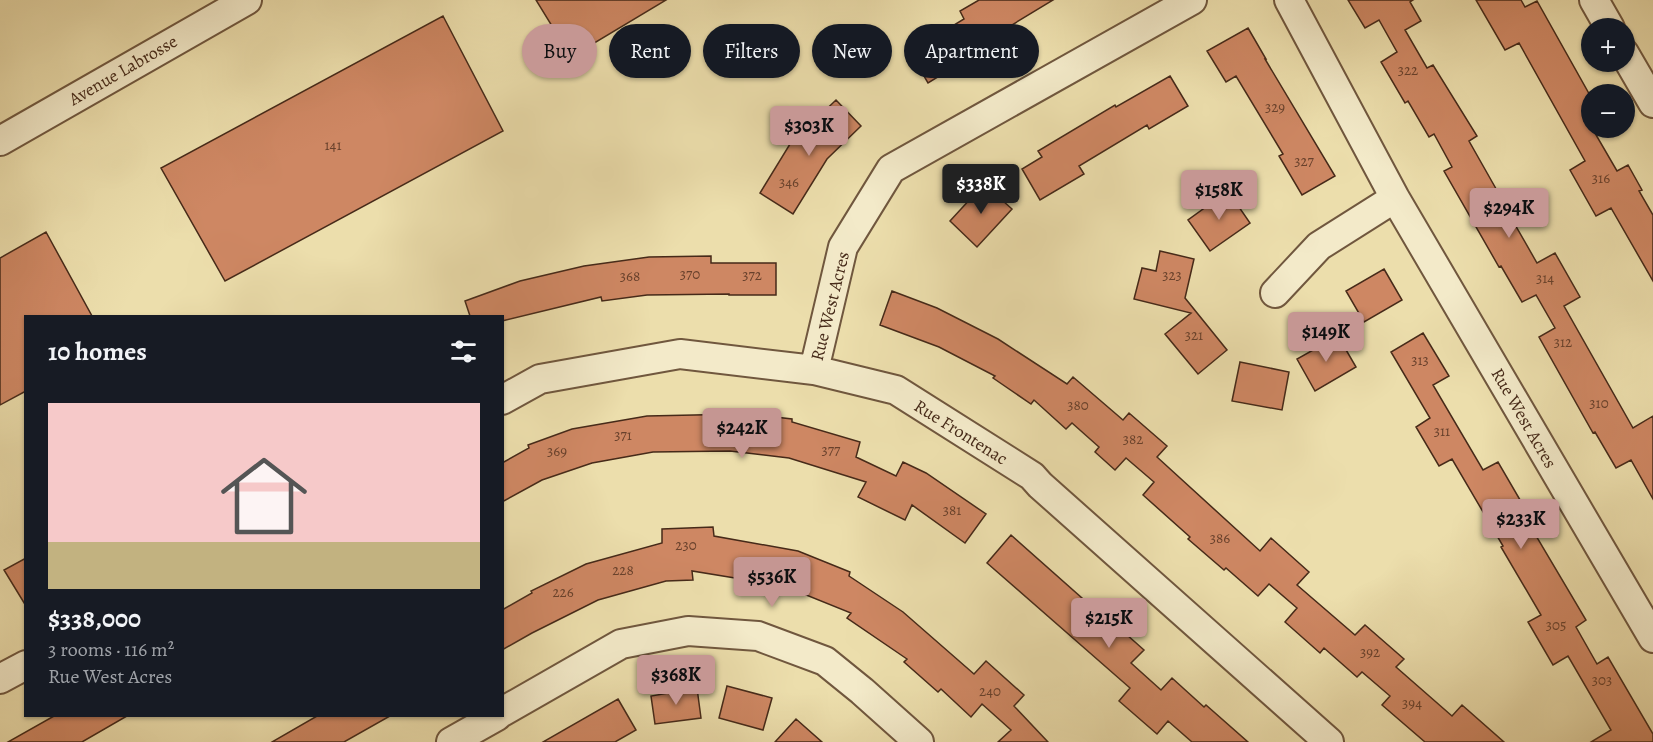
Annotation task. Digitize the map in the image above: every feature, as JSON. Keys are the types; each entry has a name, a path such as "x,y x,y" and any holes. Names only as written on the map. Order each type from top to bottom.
{"street":[{"name":"Avenue Labrosse","path":"0,141 247,0"},
{"name":"Rue West Acres","path":"814,370 843,248 891,169 1192,0"},
{"name":"Rue West Acres","path":"1289,0 1395,198 1653,638"},
{"path":"1594,0 1604,18"},
{"path":"1635,72 1653,103"},
{"path":"1275,293 1319,246 1395,198"},
{"name":"Rue Frontenac","path":"504,399 540,379 680,354 814,370 896,390 1032,476 1329,742"},
{"path":"504,711 621,644 688,631 758,636 825,662 862,691 919,742"},
{"path":"0,679 24,666"},
{"path":"451,742 495,717"}],"building":[{"path":"536,0 666,0 626,24 609,24 609,34 597,41 597,24 551,24"},
{"path":"979,0 1053,0 1014,24 956,24 964,19 960,11"},
{"path":"1348,0 1413,0 1410,2 1421,21 1405,30 1427,68 1433,65 1477,136 1469,141 1537,263 1555,253 1580,297 1564,306 1633,428 1653,416 1653,499 1631,460 1616,468 1595,432 1593,433 1539,337 1555,328 1536,295 1522,302 1501,266 1499,267 1444,171 1452,167 1434,134 1429,137 1408,101 1405,103 1381,62 1397,52 1379,20 1365,28"},
{"path":"1476,0 1521,0 1525,7 1537,1 1584,84 1581,84 1581,138 1598,138 1617,171 1628,165 1653,215 1653,281 1611,208 1596,216 1570,170 1585,161 1519,43 1505,50"},
{"path":"443,16 503,131 225,281 161,168"},
{"path":"1248,28 1335,176 1302,195 1279,156 1283,154 1236,76 1226,82 1207,51"},
{"path":"1170,76 1188,106 1149,129 1147,125 1079,166 1084,174 1040,200 1022,169 1042,157 1038,151 1115,105 1116,107"},
{"path":"925,78 936,78 928,83"},
{"path":"836,100 861,126 827,159 793,214 760,193 790,144"},
{"path":"984,184 1012,209 977,247 950,221"},
{"path":"1228,191 1250,223 1210,251 1188,220"},
{"path":"46,232 91,315 24,315 24,392 0,405 0,258"},
{"path":"1160,251 1194,259 1185,298 1227,350 1198,374 1165,334 1191,313 1134,299 1142,268 1156,271"},
{"path":"711,256 711,263 776,263 776,295 647,295 602,301 601,297 504,321 504,315 470,315 465,301 520,281 584,266 649,257"},
{"path":"1384,269 1402,300 1364,322 1346,291"},
{"path":"892,291 937,308 998,339 1067,384 1073,377 1123,420 1129,413 1167,446 1157,457 1260,551 1271,538 1309,572 1297,585 1355,635 1365,625 1404,659 1396,667 1452,716 1462,705 1504,742 1425,742 1382,705 1390,696 1362,672 1357,677 1324,648 1320,653 1285,622 1297,608 1269,584 1258,596 1188,539 1190,537 1143,495 1154,482 1126,458 1115,470 1095,452 1099,447 1072,423 1066,429 1034,400 1031,404 993,378 995,376 939,347 880,325"},
{"path":"1423,333 1449,376 1433,385 1483,470 1498,462 1523,505 1519,507 1586,620 1576,627 1597,664 1608,657 1653,734 1653,742 1591,742 1611,730 1568,656 1553,665 1528,622 1541,615 1501,547 1503,546 1452,459 1439,466 1416,427 1430,418 1391,352"},
{"path":"1338,336 1356,367 1315,391 1297,359"},
{"path":"1240,362 1289,372 1282,410 1232,401"},
{"path":"741,414 792,419 792,422 860,442 856,457 896,476 903,462 926,473 986,514 965,543 912,505 905,520 858,497 866,482 789,458 730,451 653,452 592,463 542,480 504,501 504,462 529,448 528,445 572,429 647,416"},
{"path":"713,527 714,536 798,551 850,572 849,576 903,612 974,674 986,661 1024,695 1014,706 1048,742 998,742 1011,730 982,704 971,717 941,689 938,692 904,662 907,659 847,618 851,613 784,586 692,571 693,580 666,581 598,600 504,649 504,609 532,593 531,591 586,564 662,543 662,529"},
{"path":"1011,535 1144,650 1131,663 1161,690 1172,678 1248,742 1192,742 1168,721 1157,734 1119,701 1130,688 987,563"},
{"path":"24,559 24,603 4,570"},
{"path":"727,686 772,698 763,730 719,718"},
{"path":"697,688 701,718 655,724 651,696"},
{"path":"618,699 636,730 615,742 543,742"},
{"path":"52,717 125,717 82,742 8,742"},
{"path":"315,717 388,717 344,742 272,742"},
{"path":"796,719 822,742 775,742"}]}
